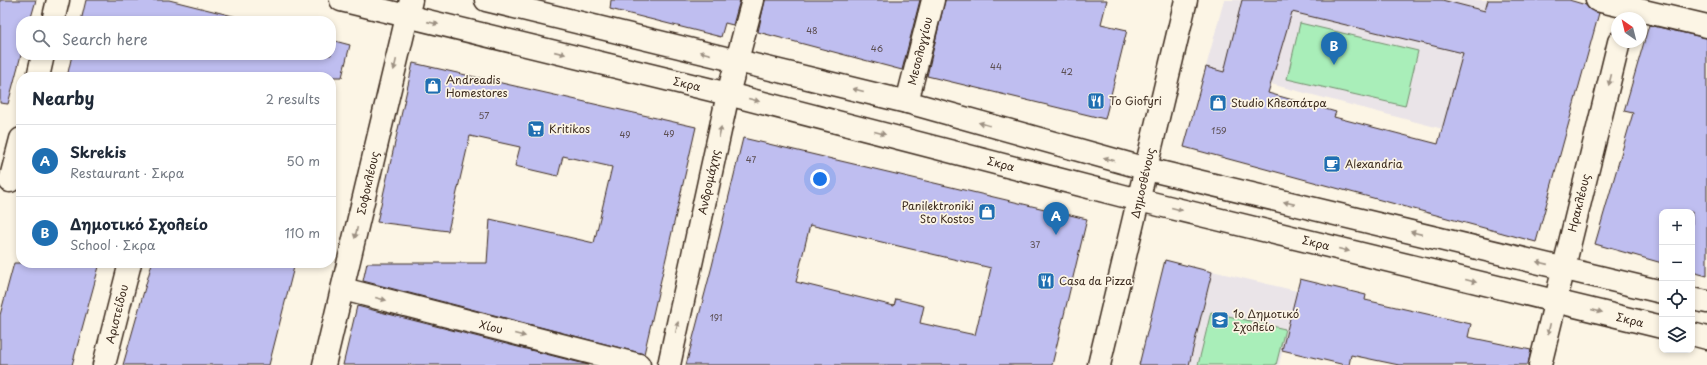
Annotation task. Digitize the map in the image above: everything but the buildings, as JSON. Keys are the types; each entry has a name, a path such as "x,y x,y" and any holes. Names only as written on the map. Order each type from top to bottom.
{"street":[{"path":"54,16 58,0"},
{"name":"Σκρα","path":"341,0 408,8 728,94 1139,200 1659,326"},
{"path":"486,0 907,102 1147,169 1659,291"},
{"name":"Ανδρομάχης","path":"669,365 728,94 753,0"},
{"name":"Μεσολογγίου","path":"907,102 933,0"},
{"name":"Δημοσθένους","path":"1098,365 1147,169 1186,0"},
{"path":"1597,0 1707,26"},
{"name":"Σοφοκλέους","path":"324,365 408,8"},
{"name":"Ηρακλέους","path":"1540,365 1618,48"},
{"path":"39,72 43,60"},
{"path":"10,181 16,158"},
{"name":"Αριστείδου","path":"104,365 129,268"},
{"name":"Χίου","path":"343,289 639,365"},
{"path":"1695,300 1707,302"},
{"path":"1695,335 1707,338"}],"shaded area":[{"path":"1224,0 1488,0 1470,62 1443,129 1206,67"},
{"name":"1o Δημοτικό Σχολείο","path":"1165,260 1297,291 1279,365 1139,365"}],"green space":[{"path":"1300,23 1418,51 1405,106 1287,79"},
{"path":"1211,312 1285,329 1276,365 1198,365"}],"place":[{"name":"Δημοτικό Σχολείο","path":"1334,65"},
{"name":"Andreadis Homestores","path":"433,86"},
{"name":"To Giofyri","path":"1096,101"},
{"name":"Studio Κλεοπάτρα","path":"1218,103"},
{"name":"Kritikos","path":"536,129"},
{"name":"Alexandria","path":"1332,164"},
{"name":"Panilektroniki Sto Kostos","path":"987,212"},
{"name":"Skrekis","path":"1056,235"},
{"name":"Casa da Pizza","path":"1046,281"},
{"name":"1o Δημοτικό Σχολείο","path":"1220,320"}]}
